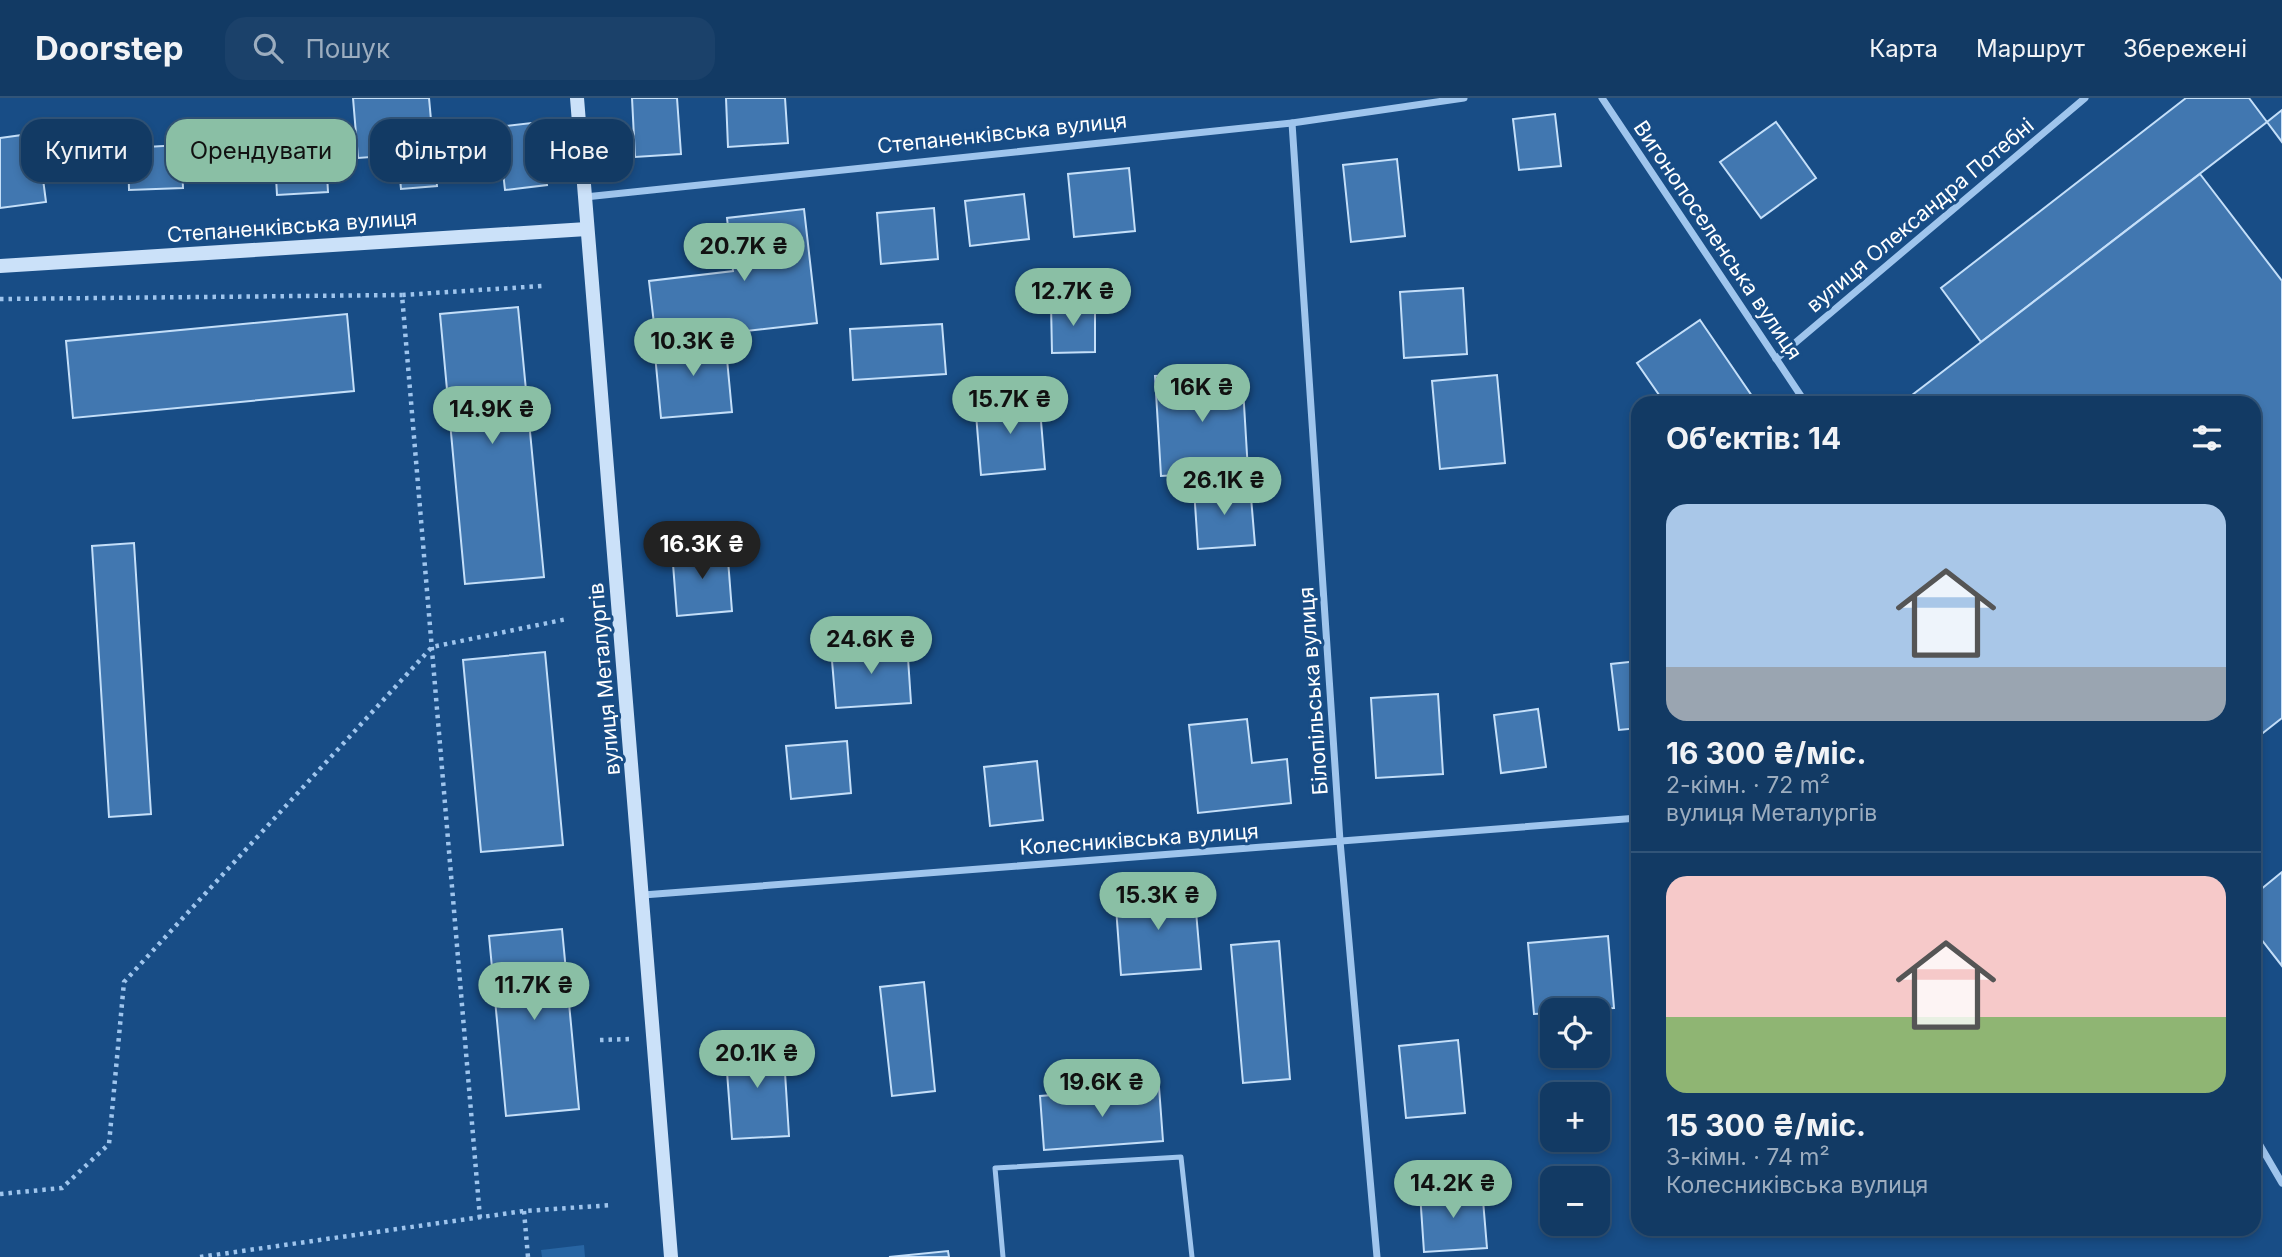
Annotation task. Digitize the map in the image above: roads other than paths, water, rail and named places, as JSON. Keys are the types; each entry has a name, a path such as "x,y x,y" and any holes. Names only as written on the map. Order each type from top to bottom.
{"main road":[{"name":"вулиця Металургів","path":"577,98 671,1257"},
{"name":"Степаненківська вулиця","path":"0,266 587,229"}],"street":[{"name":"Степаненківська вулиця","path":"585,197 1292,123 1464,98"},
{"name":"Вигонопоселенська вулиця","path":"1602,98 1801,396"},
{"name":"вулиця Олександра Потебні","path":"1776,359 2085,98"},
{"name":"Білопільська вулиця","path":"1292,123 1340,841 1377,1257"},
{"name":"Колесниківська вулиця","path":"643,895 1631,819"},
{"path":"2261,1147 2282,1183"}],"lane":[{"path":"1003,1257 995,1168 1181,1157 1192,1257"}]}
